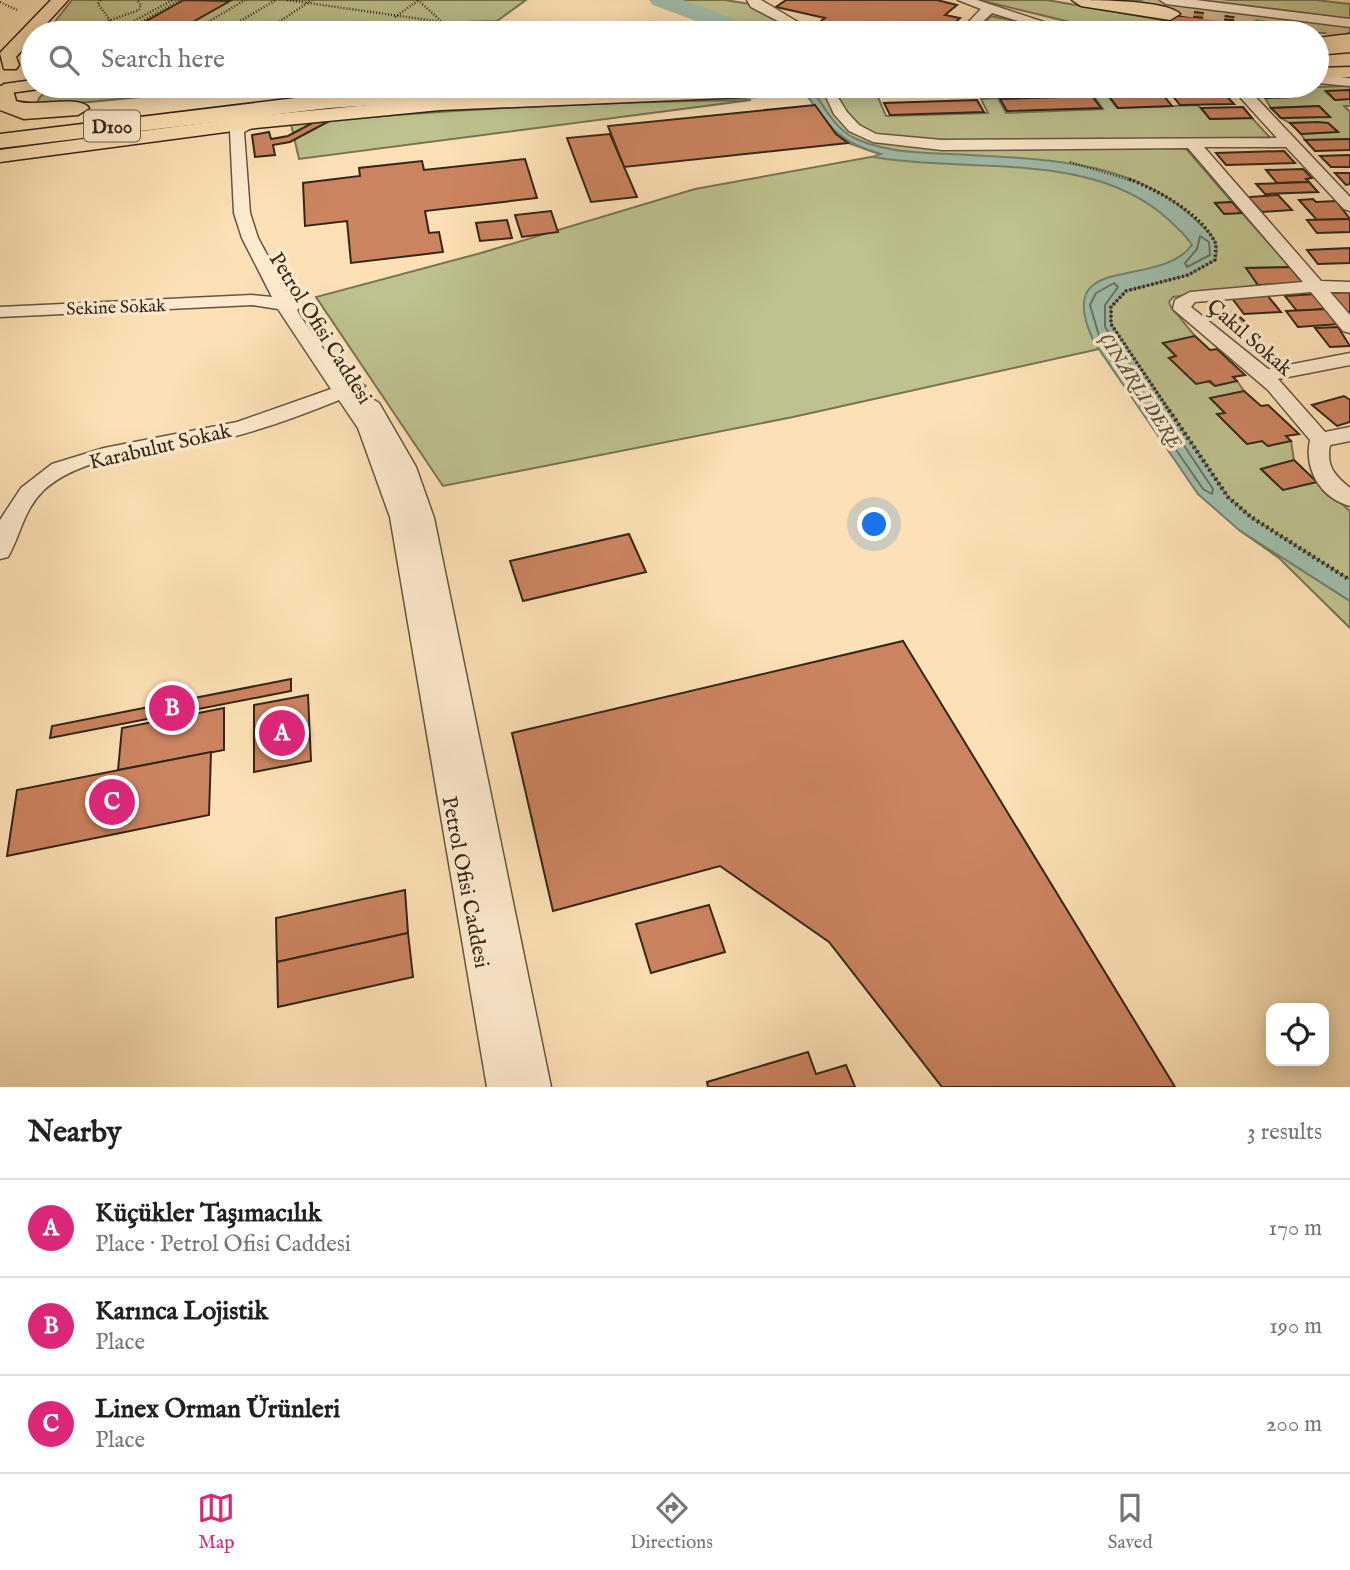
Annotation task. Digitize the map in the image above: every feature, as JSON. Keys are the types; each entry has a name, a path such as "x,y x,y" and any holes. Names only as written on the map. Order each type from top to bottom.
{"highway":[{"path":"1081,0 1168,7"},
{"path":"1329,49 1350,48"},
{"path":"1329,61 1350,60"},
{"path":"5,90 5,104 24,112 102,106"},
{"name":"D100","path":"0,127 260,98"},
{"name":"D100","path":"0,141 142,122 377,98"},
{"path":"0,155 142,122"}],"main road":[{"path":"29,21 53,1"},
{"path":"36,21 53,1"},
{"path":"0,46 21,28"},
{"path":"1329,39 1350,37"},
{"path":"5,90 20,72 7,56 21,39"},
{"path":"1329,73 1350,72"},
{"path":"0,155 202,129 246,127 476,102 558,98"}],"street":[{"path":"755,0 752,2 787,21"},
{"path":"964,0 1031,21"},
{"path":"1168,7 1327,21"},
{"path":"976,21 990,8"},
{"path":"1329,21 1350,23"},
{"path":"1329,80 1350,82"},
{"path":"832,98 841,114 854,128 873,138 942,145 1289,142"},
{"path":"1248,98 1350,206"},
{"name":"Petrol Ofisi Caddesi","path":"246,127 255,211 283,291 396,447 423,518 534,1087"},
{"path":"1192,143 1255,213 1350,327"},
{"name":"Çakıl Sokak","path":"1320,440 1309,422 1262,376 1182,309 1183,299 1315,286 1350,287"},
{"path":"232,302 264,307 283,291"},
{"path":"232,302 283,291"},
{"name":"Sekine Sokak","path":"0,312 232,302"},
{"path":"1262,376 1350,359"},
{"name":"Petrol Ofisi Caddesi","path":"351,388 401,517 504,1087"},
{"name":"Karabulut Sokak","path":"0,551 11,519 37,485 57,472 115,454 251,425 351,388"},
{"path":"1350,434 1320,440 1315,458 1319,470 1350,499"}],"path":[{"path":"100,0 97,4 108,21 139,9 141,5 137,0"},
{"path":"134,21 173,0"},
{"path":"143,21 180,0"},
{"path":"208,21 245,0"},
{"path":"240,21 276,0"},
{"path":"287,0 394,18 430,21"},
{"path":"279,21 312,0"},
{"path":"394,18 418,0 441,21"},
{"path":"0,2 13,5 17,10"},
{"path":"1068,162 1158,190 1183,207 1215,238 1218,251 1215,260 1188,275 1126,291 1111,307 1111,324 1228,498 1251,517 1350,580"}],"green space":[{"path":"72,0 526,0 497,21 55,21"},
{"path":"663,0 725,0 750,4 779,21 719,21"},
{"path":"979,0 1047,0 1168,21 1066,21"},
{"path":"1100,0 1316,0 1350,4 1350,33 1329,33 1329,21 1260,21"},
{"path":"991,16 1014,21 986,21"},
{"path":"1350,86 1350,90 1329,92 1329,87"},
{"path":"1329,95 1335,100 1350,99 1350,106 1344,106 1350,112 1350,139 1305,140 1301,134 1338,132 1328,123 1290,123 1281,118 1329,116 1319,106 1271,108 1265,98 1329,98"},
{"path":"40,98 130,98 48,106 37,104"},
{"path":"809,98 878,98 886,116 988,113 981,99 998,98 1006,113 1103,109 1095,98 1109,98 1117,108 1198,105 1210,119 1252,118 1274,142 1182,144 1232,202 1215,203 1224,213 1242,213 1290,267 1247,268 1258,285 1173,297 1169,302 1171,307 1195,336 1163,343 1176,356 1169,358 1215,386 1237,381 1244,391 1211,398 1225,413 1218,415 1247,444 1262,441 1268,446 1291,441 1294,460 1261,469 1283,490 1317,482 1350,511 1350,593 1236,519 1111,349 1099,349 793,417 443,486 316,297 481,253 695,189 882,155 848,143"},
{"path":"751,100 299,159 291,124 521,107"},
{"path":"1239,530 1350,601 1350,628 1279,558"}],"water":[{"name":"ÇINARLI DERE","path":"809,98 818,98 836,123 853,138 872,145 894,150 1049,161 1113,173 1143,184 1171,200 1202,225 1215,242 1215,260 1188,275 1126,291 1111,307 1111,324 1228,497 1251,517 1350,580 1350,601 1239,530 1198,494 1094,342 1084,313 1086,294 1097,283 1114,276 1176,259 1192,245 1170,221 1139,198 1105,183 1068,174 1029,168 910,162 873,157 881,154 847,140 824,118"}],"building":[{"path":"184,0 230,1 194,21 146,21"},
{"path":"786,0 937,0 957,5 945,15 960,18 957,21 821,21 825,18 776,7"},
{"path":"1172,9 1248,19 1228,21 1170,15"},
{"path":"1170,15 1243,21 1168,21"},
{"path":"1350,90 1350,99 1335,100 1329,91"},
{"path":"359,98 372,98 290,142 273,145 275,155 255,157 252,135 269,132 271,139 288,136"},
{"path":"1094,98 1101,108 1007,111 1000,99"},
{"path":"1110,98 1166,98 1172,106 1118,108"},
{"path":"1174,98 1228,98 1234,104 1180,105"},
{"path":"977,100 984,112 890,115 884,103"},
{"path":"815,105 836,134 848,143 624,167 608,126"},
{"path":"1319,106 1330,117 1281,118 1271,108"},
{"path":"1243,107 1252,118 1210,119 1201,108"},
{"path":"1290,123 1328,123 1338,132 1301,134"},
{"path":"610,134 637,197 591,202 567,138"},
{"path":"1350,139 1350,150 1315,151 1305,140"},
{"path":"1284,151 1295,163 1226,165 1216,153"},
{"path":"1350,155 1350,167 1331,167 1320,156"},
{"path":"525,159 537,198 425,211 429,233 439,232 443,252 351,263 347,221 305,226 303,183 360,176 359,168 422,161 424,170"},
{"path":"1303,169 1312,178 1306,179 1309,182 1277,183 1266,170"},
{"path":"1335,173 1350,173 1350,184 1346,185"},
{"path":"1309,182 1318,192 1265,194 1256,184"},
{"path":"1278,195 1292,210 1262,212 1248,197"},
{"path":"1313,199 1316,202 1336,201 1350,219 1317,220 1299,200"},
{"path":"1232,202 1242,213 1224,214 1215,203"},
{"path":"551,211 558,232 522,237 515,215"},
{"path":"1350,219 1350,232 1317,233 1307,220"},
{"path":"507,220 512,238 480,241 476,223"},
{"path":"1350,248 1350,263 1318,264 1307,250"},
{"path":"1290,267 1303,283 1258,285 1246,268"},
{"path":"1350,292 1350,312 1345,312 1329,293"},
{"path":"1316,294 1328,309 1297,311 1285,296"},
{"path":"1267,295 1281,312 1244,314 1231,297"},
{"path":"1328,309 1341,324 1298,327 1286,311"},
{"path":"1234,312 1250,326 1228,330 1213,316"},
{"path":"1338,327 1350,346 1330,347 1315,328"},
{"path":"1195,336 1210,350 1217,349 1245,375 1233,377 1237,381 1215,386 1210,381 1196,384 1169,358 1176,356 1163,343"},
{"path":"1244,391 1261,406 1268,405 1299,434 1286,436 1291,441 1268,446 1262,441 1247,444 1217,414 1225,413 1210,398"},
{"path":"1344,396 1350,400 1350,422 1337,426 1312,405"},
{"path":"1294,460 1317,482 1283,490 1261,469"},
{"path":"629,534 646,572 523,601 510,561"},
{"path":"903,641 1175,1087 942,1087 829,942 720,866 553,911 512,733"},
{"path":"291,679 291,691 50,738 52,726"},
{"path":"308,695 311,761 254,772 254,705"},
{"path":"224,708 224,750 118,770 122,728"},
{"path":"211,752 209,815 7,856 17,790"},
{"path":"405,890 408,933 277,962 276,918"},
{"path":"709,905 725,952 651,973 636,924"},
{"path":"408,933 413,977 278,1007 277,962"},
{"path":"808,1052 816,1074 846,1065 855,1087 708,1087 707,1082"}],"waterway":[{"path":"661,0 718,21"}],"tunnel":[{"path":"1143,0 1298,21"},
{"path":"1329,25 1350,28"}],"place":[{"name":"Karınca Lojistik","path":"172,708"},
{"name":"Küçükler Taşımacılık","path":"282,733"},
{"name":"Linex Orman Ürünleri","path":"112,802"}]}
